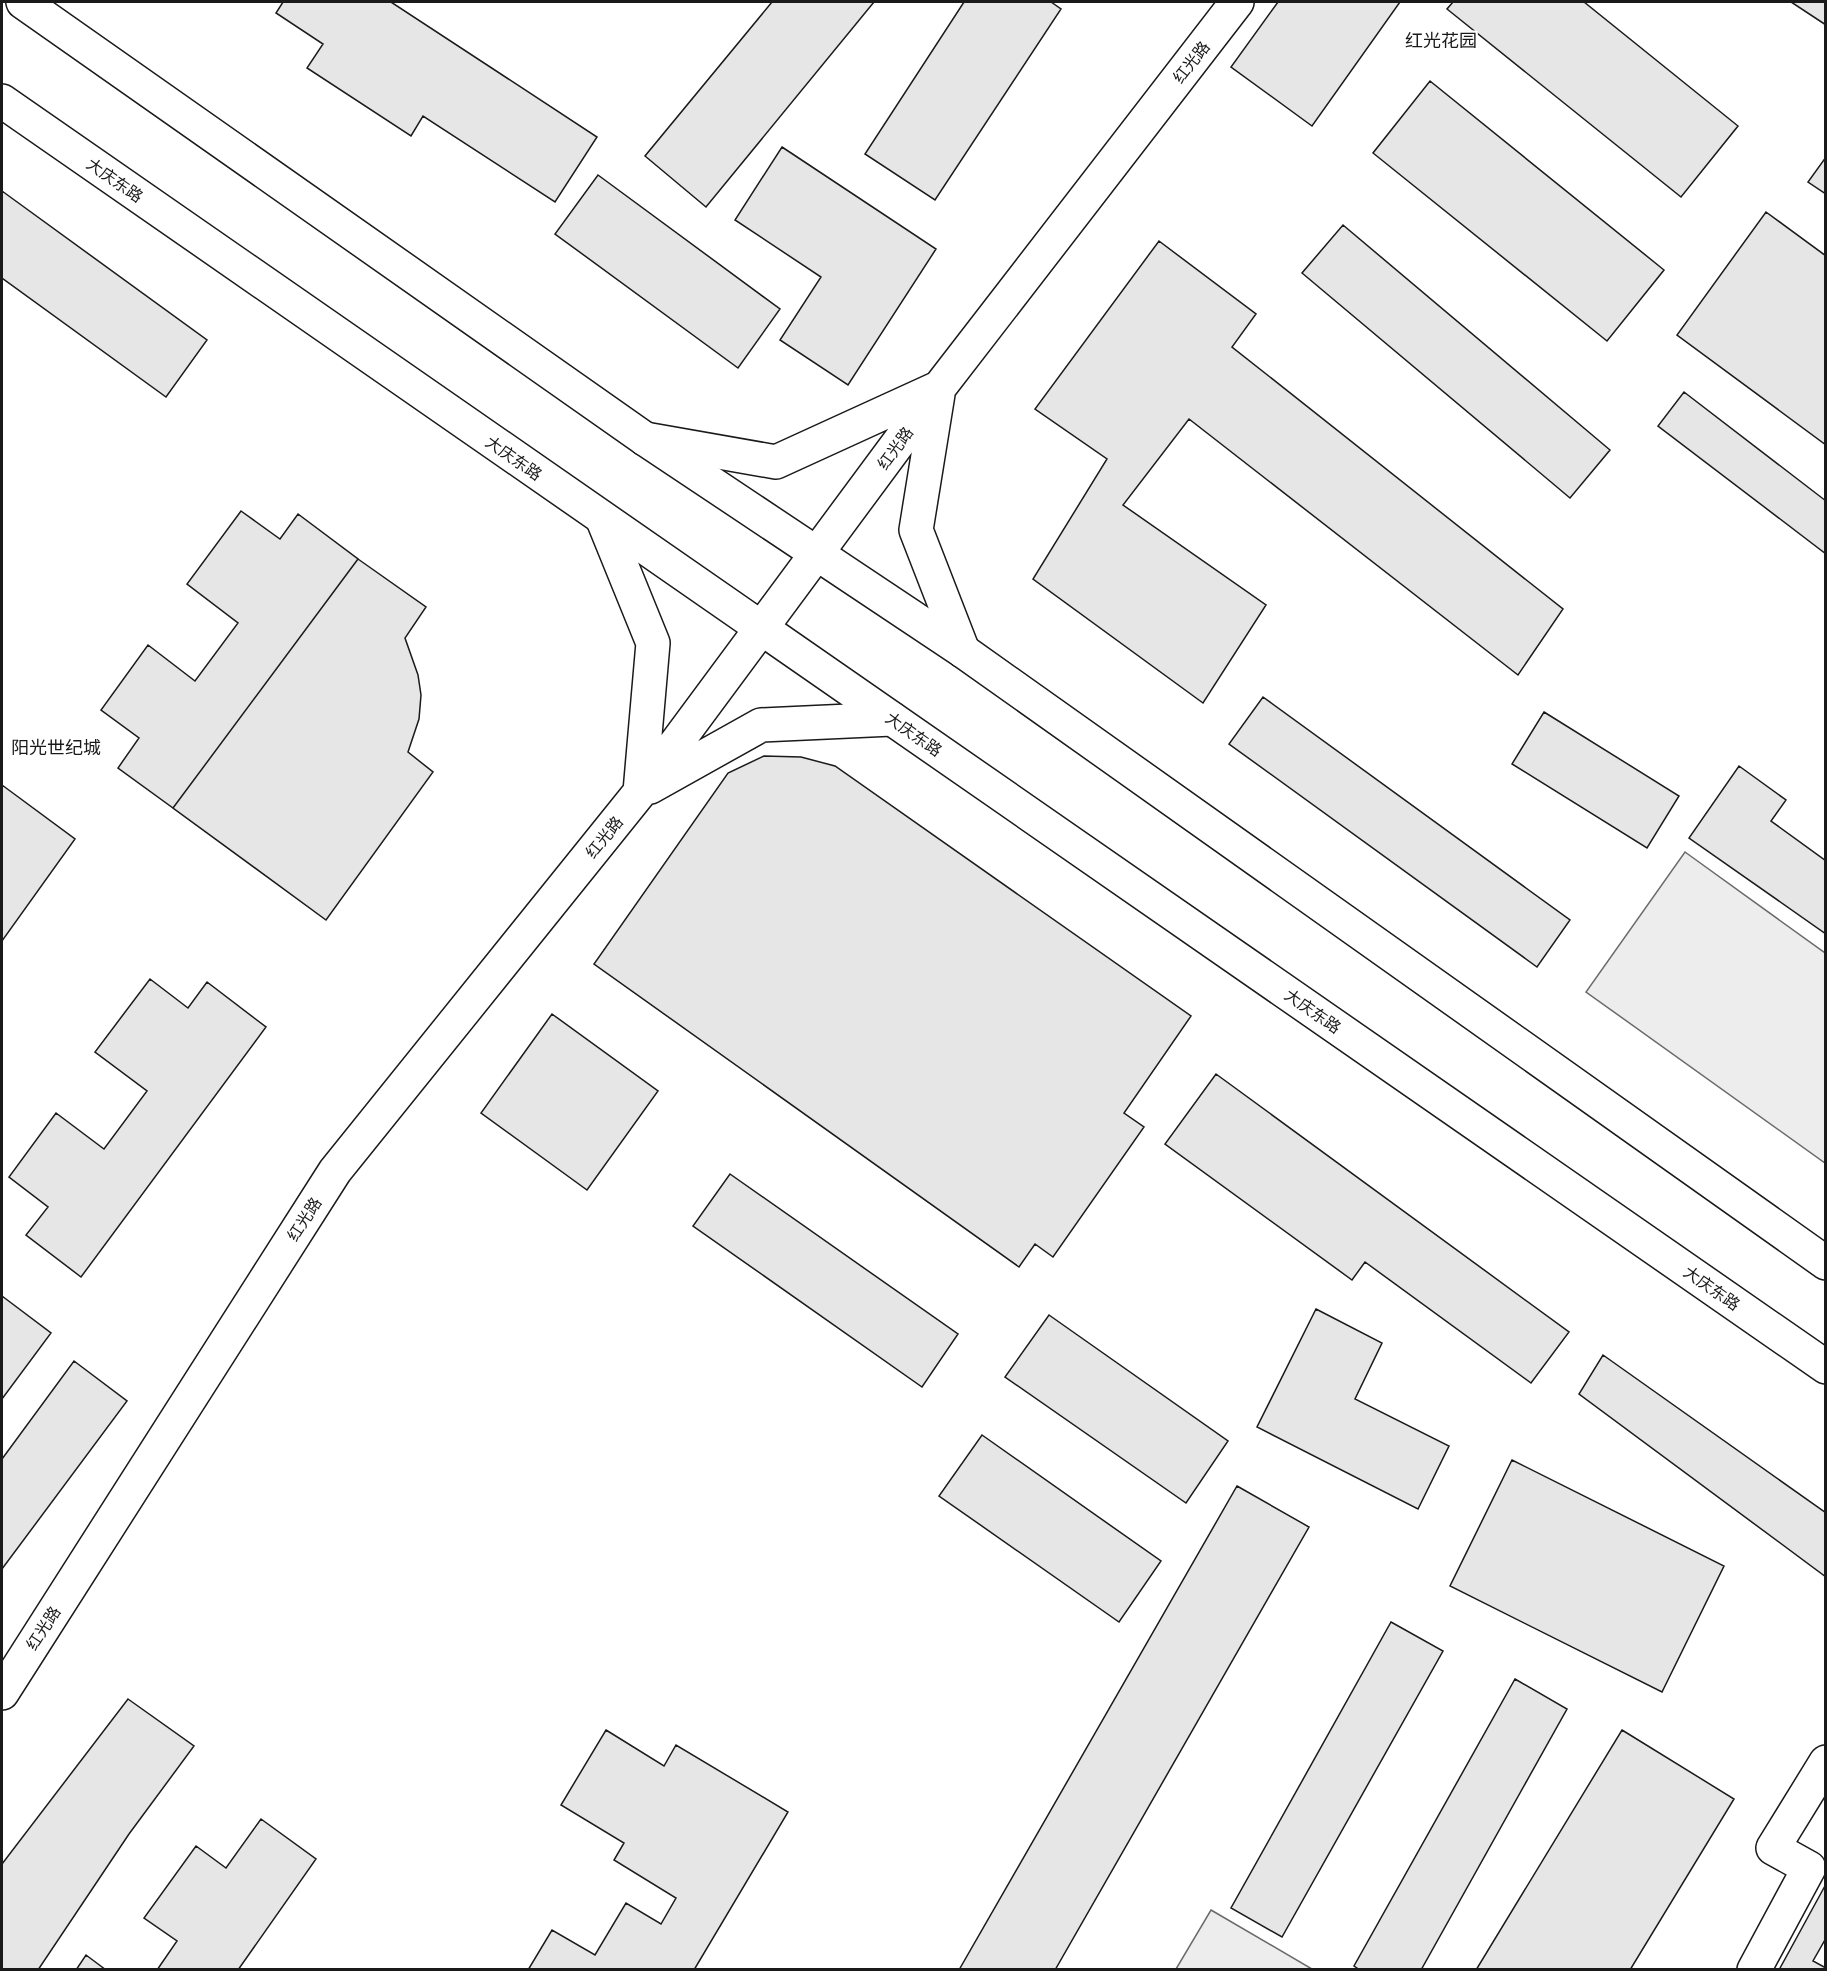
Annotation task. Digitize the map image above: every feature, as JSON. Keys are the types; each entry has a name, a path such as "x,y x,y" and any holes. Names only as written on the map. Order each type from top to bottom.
{"main road":[{"path":"23,2 645,439 963,651 1826,1263"},
{"name":"红光路","path":"2,1693 335,1171 640,792 939,388 1237,2"},
{"name":"大庆东路","path":"2,101 1826,1367"},
{"path":"645,439 776,462 939,388"},
{"path":"939,388 916,530 963,651"},
{"path":"603,520 653,643 640,792"},
{"path":"640,792 761,724 892,719"},
{"path":"1754,1970 1809,1868 1773,1848 1826,1762"}],"shaded area":[{"path":"1685,852 1825,953 1825,1163 1586,992"},
{"path":"1211,1910 1312,1969 1176,1969"}],"building":[{"path":"283,2 391,2 597,137 555,202 423,116 411,136 307,68 323,44 276,13"},
{"path":"772,2 874,2 706,207 645,156"},
{"path":"964,2 1051,2 1061,9 935,200 865,154"},
{"path":"1278,2 1400,2 1312,126 1231,67"},
{"path":"1453,2 1584,2 1738,126 1681,197 1447,9"},
{"path":"1791,2 1826,2 1826,25"},
{"path":"1430,81 1664,270 1607,341 1373,153"},
{"path":"782,147 936,249 848,385 780,340 821,277 735,220"},
{"path":"1826,157 1826,194 1808,182"},
{"path":"598,175 780,309 738,368 555,234"},
{"path":"2,191 207,340 166,397 2,278"},
{"path":"1766,212 1826,256 1826,445 1677,335"},
{"path":"1343,225 1610,450 1570,498 1302,273"},
{"path":"1159,241 1256,314 1232,347 1563,609 1518,675 1189,419 1123,505 1266,605 1203,703 1033,579 1107,459 1035,409"},
{"path":"1684,392 1826,501 1826,554 1658,426"},
{"path":"241,511 280,539 298,514 358,559 173,808 118,768 139,738 101,710 148,645 195,681 238,623 187,584"},
{"path":"358,559 426,607 405,638 418,675 421,695 419,719 408,752 433,772 326,920 173,808"},
{"path":"1263,697 1570,920 1537,967 1229,744"},
{"path":"1544,712 1679,796 1647,848 1512,764"},
{"path":"764,756 801,757 835,766 1191,1016 1124,1113 1144,1127 1053,1257 1035,1244 1019,1267 594,964 728,773"},
{"path":"1739,766 1786,800 1771,821 1826,861 1826,934 1689,838"},
{"path":"2,785 75,839 2,941"},
{"path":"150,979 188,1008 207,982 266,1027 81,1277 26,1235 48,1207 9,1177 56,1113 104,1149 147,1091 95,1052"},
{"path":"552,1014 658,1091 587,1190 481,1113"},
{"path":"1216,1074 1569,1332 1531,1383 1365,1262 1352,1280 1165,1144"},
{"path":"730,1174 958,1334 922,1387 693,1226"},
{"path":"2,1296 51,1333 2,1399"},
{"path":"1316,1309 1382,1343 1355,1399 1449,1446 1418,1509 1257,1427"},
{"path":"1049,1315 1228,1441 1186,1503 1005,1377"},
{"path":"1603,1355 1826,1513 1826,1577 1579,1394"},
{"path":"74,1361 127,1401 2,1569 2,1459"},
{"path":"982,1435 1161,1561 1119,1622 939,1496"},
{"path":"1512,1460 1724,1566 1662,1692 1450,1586"},
{"path":"1237,1486 1309,1527 1055,1970 959,1970"},
{"path":"1391,1622 1443,1651 1282,1937 1231,1908"},
{"path":"1515,1679 1567,1709 1421,1970 1360,1970 1354,1966"},
{"path":"128,1699 194,1746 129,1834 38,1970 2,1970 2,1864"},
{"path":"606,1730 664,1766 676,1745 788,1812 694,1970 528,1970 552,1930 595,1955 626,1903 661,1924 676,1898 614,1860 624,1843 561,1805"},
{"path":"1622,1730 1734,1799 1630,1970 1476,1970"},
{"path":"261,1819 316,1859 238,1970 157,1970 177,1941 144,1918 196,1846 226,1868"},
{"path":"1826,1884 1826,1938 1813,1961 1826,1970 1779,1970"},
{"path":"86,1955 106,1970 76,1970"}],"district":[{"name":"红光花园","path":"1441,41"},
{"name":"阳光世纪城","path":"56,748"}]}
